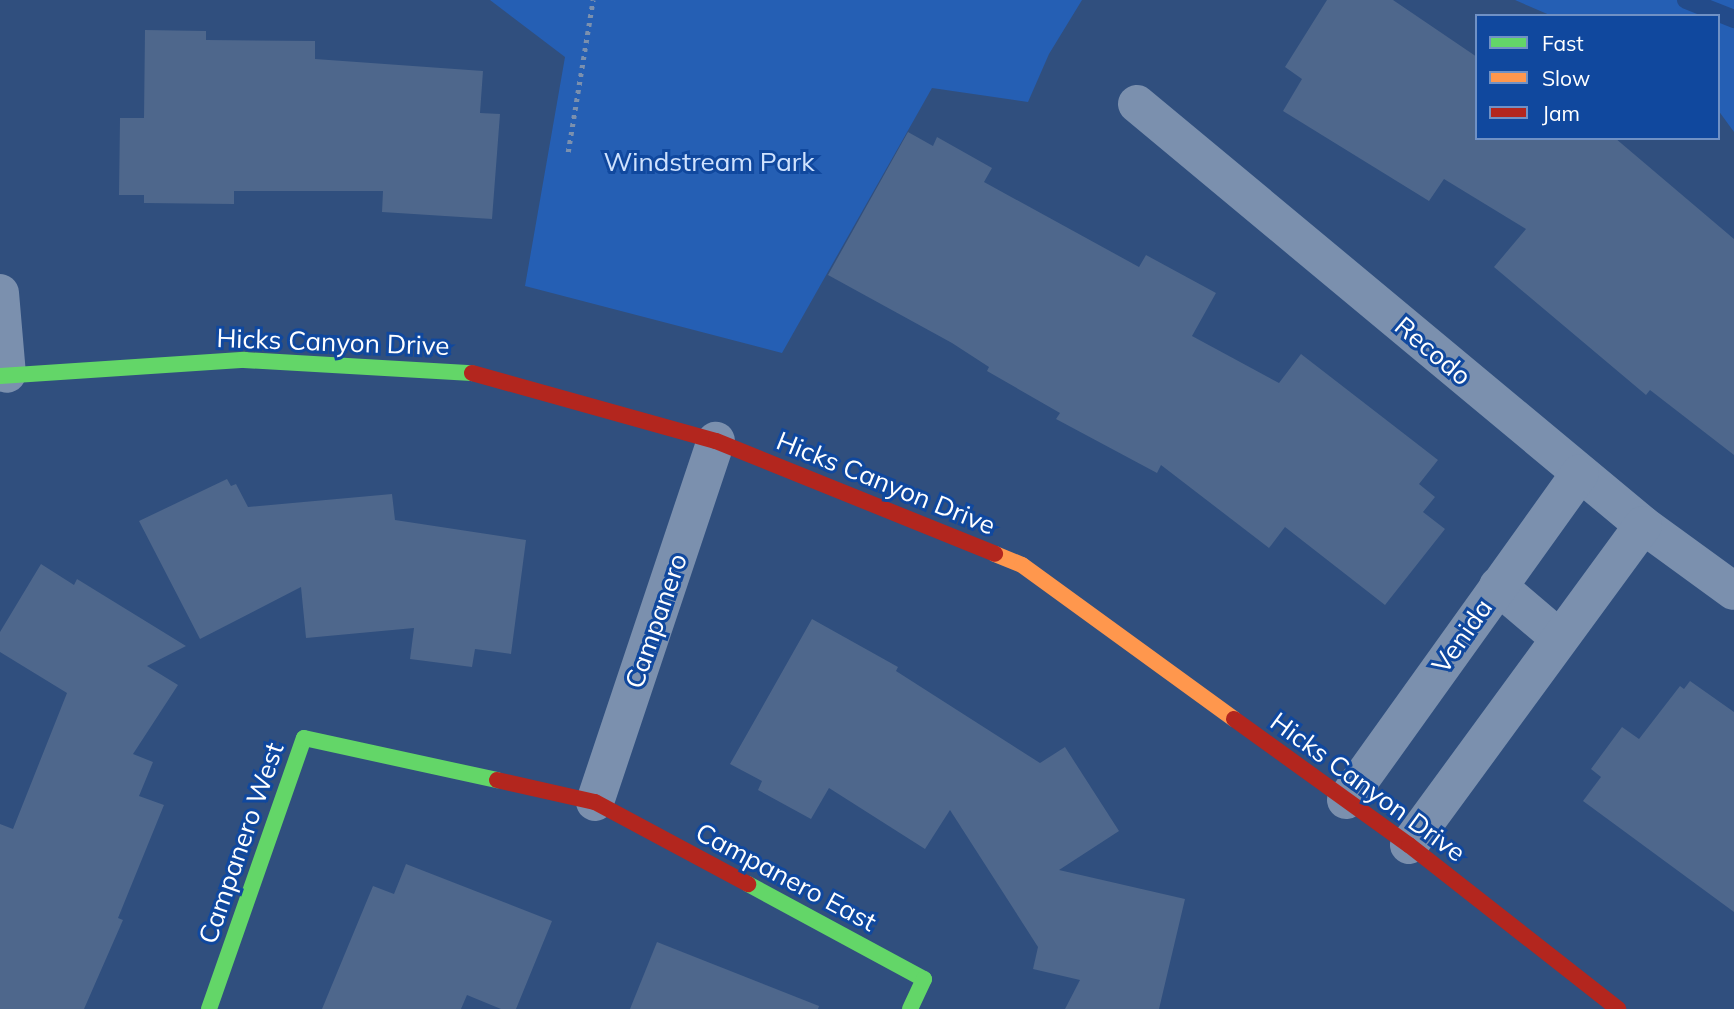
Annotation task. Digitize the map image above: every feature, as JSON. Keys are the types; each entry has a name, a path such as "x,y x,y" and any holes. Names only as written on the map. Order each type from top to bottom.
{"street":[{"name":"Recodo","path":"1137,104 1643,525 1734,591"},
{"path":"0,293 4,375"},
{"name":"Hicks Canyon Drive","path":"4,375 244,360 466,371 716,441 1022,565 1409,845 1618,1009"},
{"name":"Campanero","path":"595,802 716,441"},
{"name":"Venida","path":"1346,800 1580,473"},
{"path":"1409,845 1643,525"},
{"path":"1498,586 1559,638"},
{"name":"Campanero West","path":"209,1009 303,738 595,802"},
{"name":"Campanero East","path":"595,802 924,979 909,1009"}],"path":[{"path":"568,152 593,0"}],"green space":[{"name":"Windstream Park","path":"490,0 1082,0 1049,54 1028,102 932,88 782,353 525,286 565,57"},
{"path":"1515,0 1734,0 1734,132 1720,113 1720,14 1547,14"}],"building":[{"path":"1327,0 1393,0 1475,56 1475,140 1617,140 1734,239 1734,455 1650,390 1646,395 1494,267 1526,229 1444,179 1429,201 1283,111 1302,79 1285,67"},
{"path":"145,30 206,31 206,40 315,41 315,59 483,71 480,113 500,114 492,219 382,212 383,191 234,191 234,204 144,203 144,195 119,195 120,118 144,118"},
{"path":"908,132 933,146 937,137 992,168 984,182 1139,267 1146,255 1216,293 1192,336 1279,383 1301,354 1438,460 1419,484 1435,497 1423,512 1445,529 1385,605 1285,527 1269,548 1161,465 1157,473 1056,419 1060,413 987,371 989,367 952,343 828,275"},
{"path":"227,479 231,486 236,484 248,507 392,494 395,520 526,540 511,654 475,649 472,667 410,659 414,628 306,638 301,587 200,639 139,521"},
{"path":"41,564 74,585 77,579 186,646 147,666 178,685 133,754 153,762 139,796 164,805 118,918 123,920 84,1009 0,1009 0,824 13,829 67,693 0,652 0,632"},
{"path":"812,619 898,667 896,671 1040,763 1065,747 1119,831 1059,870 1185,899 1159,1009 1065,1009 1080,980 1033,969 1038,947 950,810 925,849 829,788 811,819 758,790 762,781 730,764"},
{"path":"1690,681 1734,712 1734,912 1583,801 1601,777 1591,769 1622,727 1639,739 1680,686 1684,689"},
{"path":"406,864 552,921 516,1009 501,1009 467,995 461,1009 322,1009 373,886 394,894"},
{"path":"657,942 819,1006 818,1009 630,1009"}],"waterway":[{"path":"1686,0 1734,19"}],"traffic: fast":[{"path":"0,376 244,360 472,373"},
{"path":"209,1009 304,738 497,780"},
{"path":"748,884 924,979 910,1009"}],"traffic: slow":[{"path":"995,554 1022,565 1234,719"}],"traffic: jam":[{"path":"472,373 716,441 995,554"},
{"path":"1234,719 1409,845 1618,1009"},
{"path":"497,780 595,802 748,884"}]}
